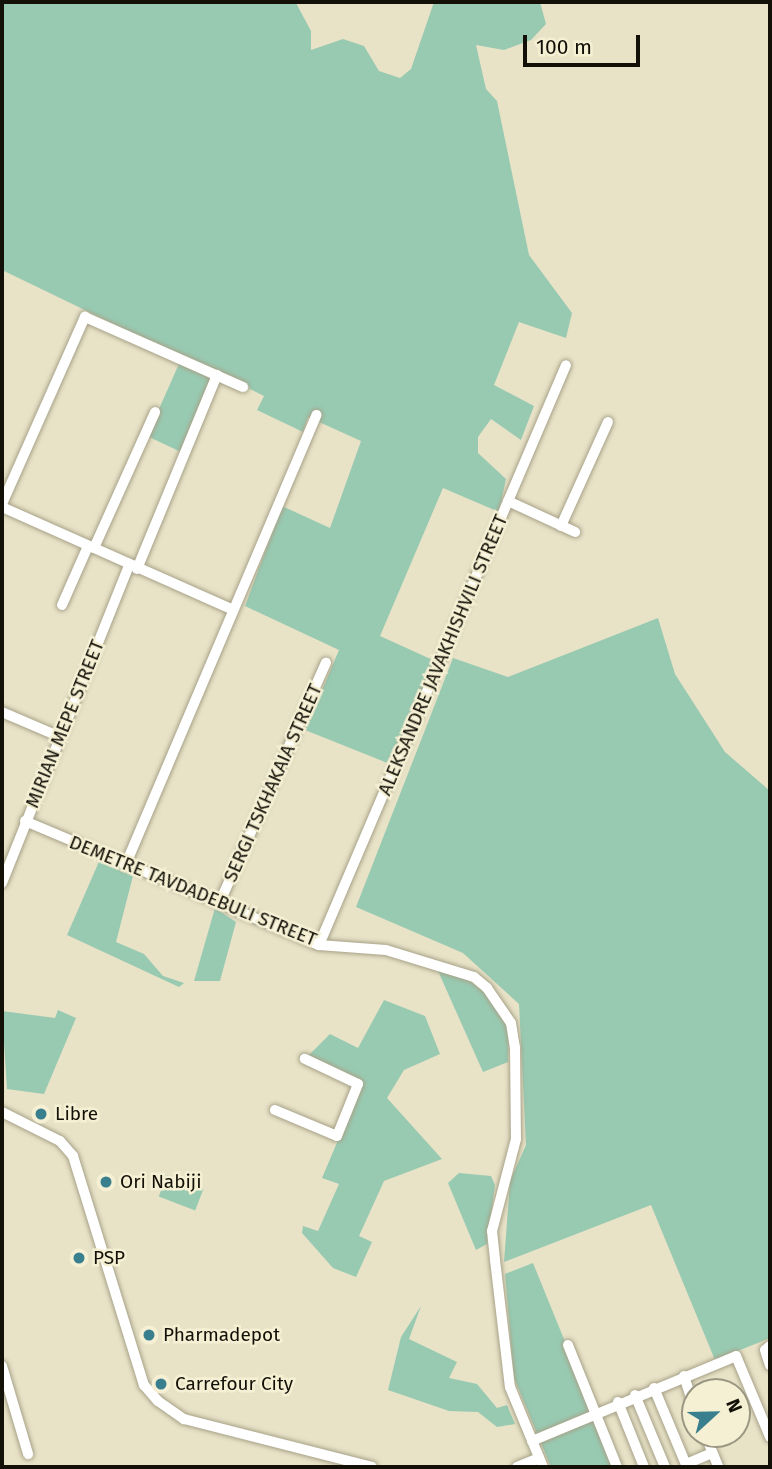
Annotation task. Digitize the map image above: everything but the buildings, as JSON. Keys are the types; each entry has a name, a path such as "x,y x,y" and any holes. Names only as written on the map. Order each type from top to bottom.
{"street":[{"path":"233,610 133,568 2,506 85,317 243,387"},
{"name":"ALEKSANDRE JAVAKHISHVILI STREET","path":"319,945 566,365"},
{"name":"MIRIAN MEPE STREET","path":"2,883 58,736 217,375"},
{"path":"62,605 155,412"},
{"path":"125,866 316,415"},
{"path":"561,526 608,422"},
{"path":"508,501 575,532"},
{"name":"SERGI TSKHAKAIA STREET","path":"219,904 326,663"},
{"path":"2,712 58,736"},
{"name":"DEMETRE TAVDADEBULI STREET","path":"25,821 125,866 319,945 386,950 474,977 487,988 511,1023 515,1047 516,1153 502,1173 492,1231 510,1387 541,1462"},
{"path":"275,1111 337,1136 358,1084 304,1059"},
{"path":"2,1112 60,1141 73,1156 144,1385 158,1401 184,1419 372,1467"},
{"path":"568,1345 617,1467"},
{"path":"770,1346 765,1350 770,1365"},
{"path":"532,1441 595,1411 736,1356 770,1437"},
{"path":"2,1368 28,1454"},
{"path":"654,1388 687,1466 712,1453"},
{"path":"635,1395 665,1467"},
{"path":"618,1402 644,1467"},
{"path":"710,1448 718,1467"},
{"path":"517,1467 541,1462"}],"green space":[{"path":"2,2 296,3 311,31 311,50 343,39 364,46 379,71 400,78 411,69 434,2 540,2 546,24 531,40 504,50 476,45 486,89 497,101 529,255 572,313 566,338 519,322 494,385 534,406 521,440 491,419 478,437 478,453 506,479 499,512 443,488 380,636 435,661 390,764 305,730 339,650 245,606 282,506 330,528 361,441 308,417 303,432 257,410 264,396 220,374 181,452 147,436 182,357 2,270"},
{"path":"658,618 675,674 725,752 770,791 770,1338 715,1360 651,1205 504,1262 510,1181 526,1145 519,1004 463,953 356,907 453,658 508,677"},
{"path":"101,857 134,872 116,942 144,954 163,976 184,983 179,987 67,935"},
{"path":"215,908 236,922 220,981 194,981"},
{"path":"438,971 465,978 487,994 509,1030 508,1062 483,1072"},
{"path":"384,1000 425,1016 440,1054 404,1070 387,1098 442,1159 384,1181 359,1236 372,1242 356,1277 333,1268 302,1233 303,1226 318,1231 339,1184 322,1178 363,1081 309,1055 330,1034 358,1048"},
{"path":"58,1010 76,1018 44,1094 7,1089 2,1011 55,1018"},
{"path":"459,1173 491,1176 495,1185 487,1244 476,1250 448,1183"},
{"path":"167,1175 203,1189 195,1210 159,1196"},
{"path":"533,1263 616,1467 551,1467 514,1378 505,1274"},
{"path":"421,1306 409,1339 457,1362 449,1378 477,1384 497,1408 507,1405 515,1424 497,1427 478,1412 449,1411 388,1390 401,1337"}],"place":[{"name":"Libre","path":"41,1114"},
{"name":"Ori Nabiji","path":"106,1182"},
{"name":"PSP","path":"79,1258"},
{"name":"Pharmadepot","path":"149,1335"},
{"name":"Carrefour City","path":"161,1384"}]}
